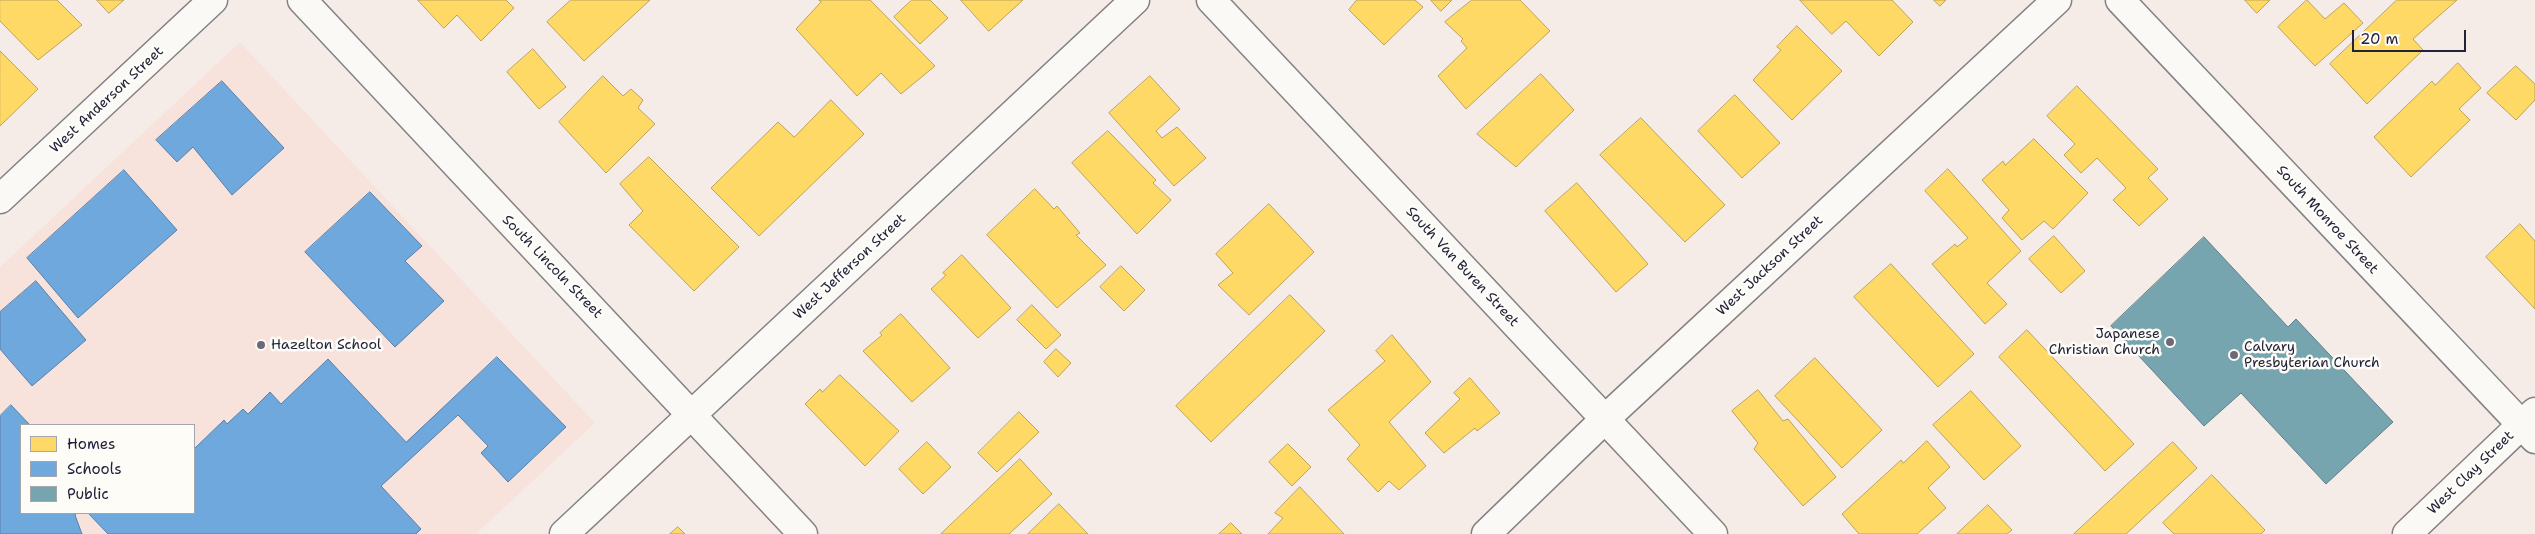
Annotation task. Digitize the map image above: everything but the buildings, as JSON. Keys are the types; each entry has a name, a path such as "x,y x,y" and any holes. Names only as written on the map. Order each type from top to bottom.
{"street":[{"name":"West Anderson Street","path":"0,199 213,0"},
{"name":"South Lincoln Street","path":"302,0 803,534"},
{"name":"West Jefferson Street","path":"564,534 1135,0"},
{"name":"South Van Buren Street","path":"1211,0 1713,534"},
{"name":"West Jackson Street","path":"1486,534 1605,419 2057,0"},
{"name":"South Monroe Street","path":"2120,0 2531,425"},
{"name":"West Clay Street","path":"2407,534 2531,425"}],"shaded area":[{"name":"Hazelton School","path":"240,42 595,423 476,534 0,534 0,267"}],"place":[{"name":"Japanese Christian Church","path":"2170,342"},
{"name":"Hazelton School","path":"261,345"},
{"name":"Calvary Presbyterian Church","path":"2234,355"}]}
